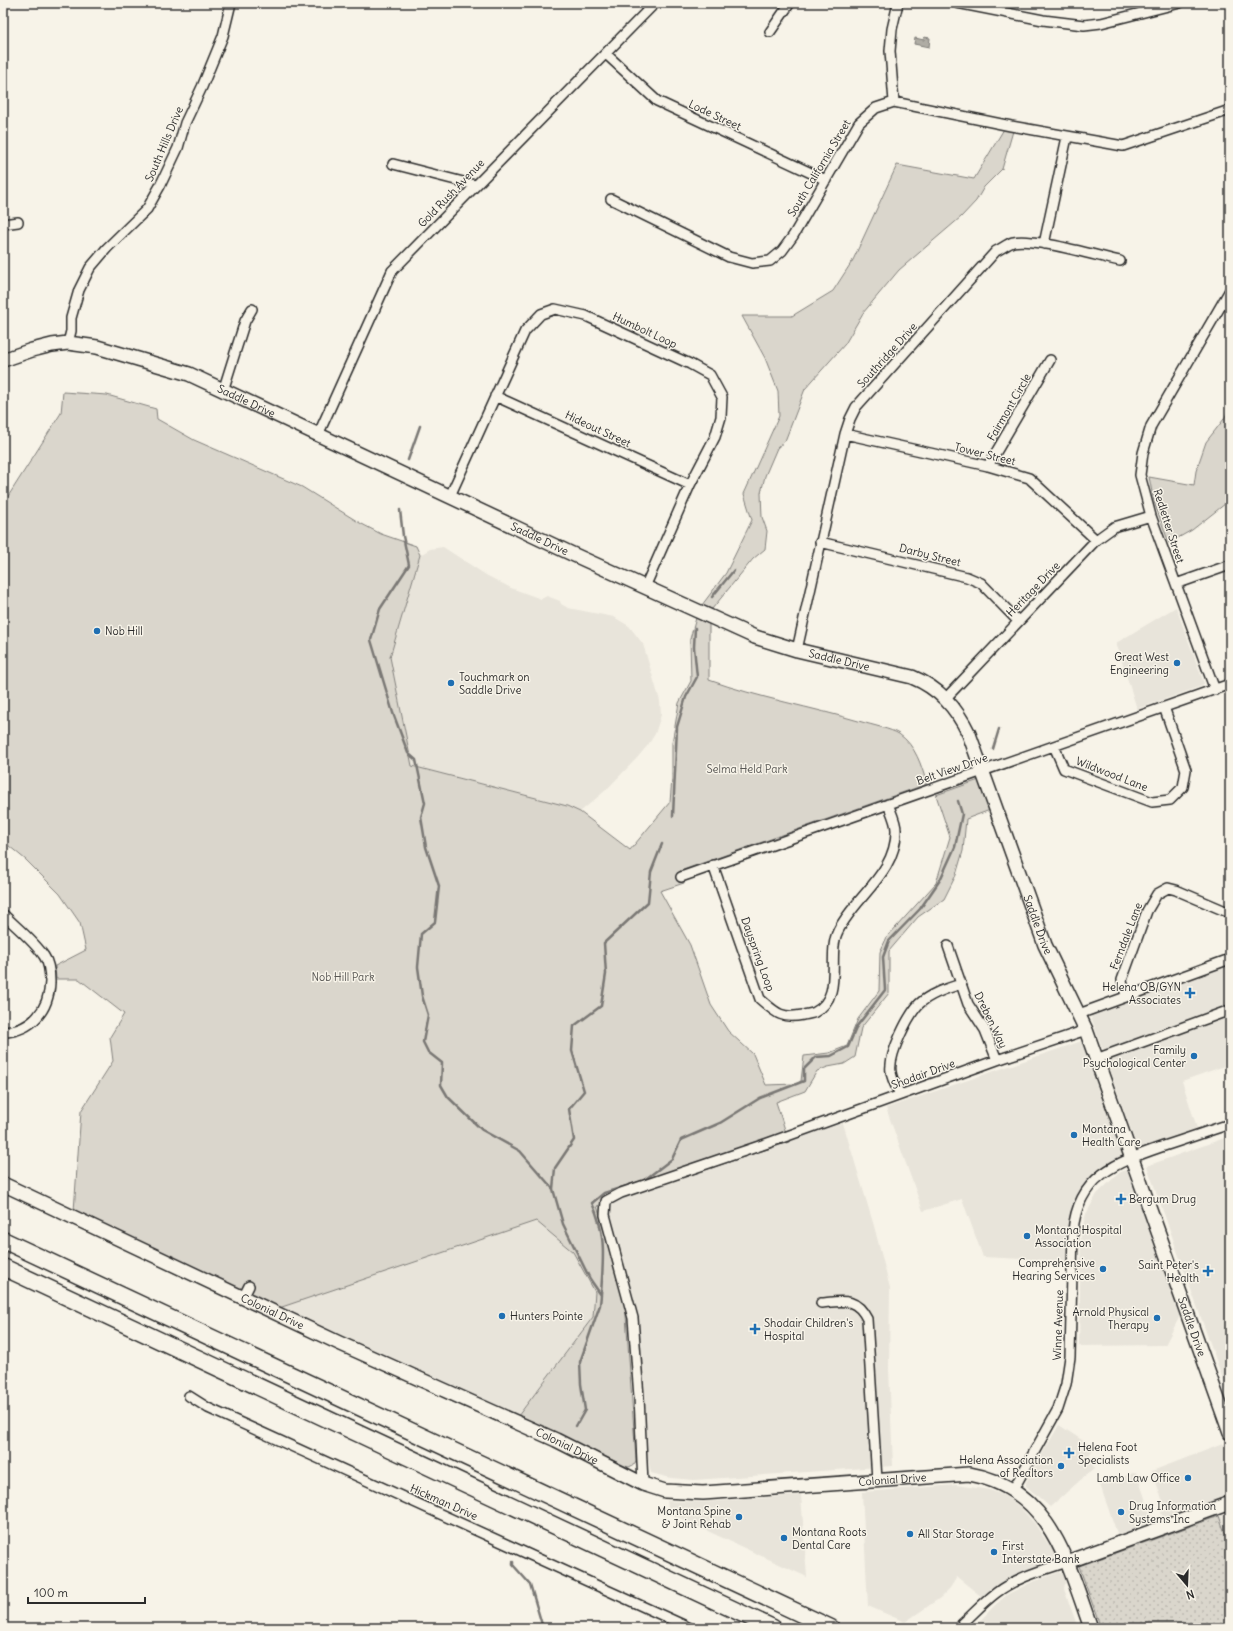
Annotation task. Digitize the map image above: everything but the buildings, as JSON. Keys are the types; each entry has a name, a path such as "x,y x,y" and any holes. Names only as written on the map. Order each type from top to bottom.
{"highway":[{"path":"3,1240 831,1628"},
{"path":"3,1267 774,1628"}],"street":[{"name":"South Hills Drive","path":"68,343 71,331 71,318 79,290 90,268 107,248 146,209 160,186 178,148 185,123 223,36 231,3"},
{"name":"Gold Rush Avenue","path":"318,435 392,271 475,185 606,54 654,3"},
{"path":"770,32 790,3"},
{"path":"898,3 892,30 890,51 894,102 1123,146 1230,110"},
{"path":"957,3 1043,20 1084,25 1101,23 1177,3"},
{"name":"Lode Street","path":"606,54 657,101 826,180"},
{"name":"South California Street","path":"611,199 729,257 752,263 770,261 782,251 793,236 859,124 876,108 894,102"},
{"path":"1044,244 1067,136"},
{"path":"393,164 475,185"},
{"path":"3,224 18,222"},
{"name":"Southridge Drive","path":"797,650 845,434 856,407 996,251 1012,242 1044,244 1120,260"},
{"name":"Redletter Street","path":"1214,690 1151,516 1140,475 1143,453 1151,426 1230,290"},
{"path":"223,391 245,321 252,309"},
{"name":"Humbolt Loop","path":"450,496 525,331 541,314 555,309 586,316 690,364 710,375 722,397 721,417 715,437 690,485 645,588"},
{"name":"Saddle Drive","path":"3,360 32,350 68,343 97,347 189,374 645,588 755,637 797,650 912,677 928,684 945,699 962,720 983,771 1045,945 1086,1030 1230,1433"},
{"name":"Fairmont Circle","path":"988,466 1050,360"},
{"name":"Hideout Street","path":"495,396 690,485"},
{"name":"Tower Street","path":"845,434 988,466 1029,478 1096,540"},
{"name":"Heritage Drive","path":"945,699 1096,540 1114,527 1151,516"},
{"name":"Darby Street","path":"820,542 967,577 981,583 1018,621"},
{"path":"1176,584 1230,565"},
{"name":"Belt View Drive","path":"681,877 1230,684"},
{"name":"Wildwood Lane","path":"1054,746 1064,769 1152,802 1170,800 1183,787 1186,770 1164,707"},
{"name":"Dayspring Loop","path":"713,865 760,999 776,1013 791,1017 815,1012 826,1002 830,992 834,979 833,957 835,937 844,918 884,871 893,853 897,829 888,804"},
{"name":"Ferndale Lane","path":"1126,996 1122,980 1147,911 1157,894 1168,888 1176,890 1230,913"},
{"path":"3,914 44,956 48,965 50,977 46,1005 40,1014 32,1022 21,1029 3,1032"},
{"name":"Dreben Way","path":"948,946 968,1004 985,1030 997,1060"},
{"path":"1079,1014 1230,959"},
{"path":"900,1095 891,1072 891,1056 901,1032 919,1004 939,991 961,984"},
{"path":"1096,1059 1230,1010"},
{"name":"Shodair Drive","path":"643,1484 639,1397 633,1318 605,1215 606,1201 621,1193 768,1143 997,1060 1086,1030"},
{"name":"Winne Avenue","path":"1013,1490 1058,1409 1066,1384 1070,1357 1073,1231 1080,1201 1089,1188 1110,1168 1132,1157 1230,1124"},
{"name":"Colonial Drive","path":"3,1184 246,1292 360,1352 556,1440 643,1484 665,1491 703,1493 969,1474 986,1477 1013,1490 1035,1508 1044,1520 1057,1540 1067,1562 1091,1628"},
{"path":"821,1303 843,1301 854,1303 863,1310 867,1319 876,1480"},
{"name":"Hickman Drive","path":"189,1396 208,1408 690,1628"},
{"path":"962,1624 995,1593 1010,1584 1037,1572 1230,1503"}],"shaded area":[{"path":"924,37 930,38 929,47 914,44 915,38 924,40"},
{"path":"443,547 486,575 511,588 541,599 547,596 560,601 561,604 568,608 614,617 629,626 643,644 660,701 661,715 655,734 637,758 606,790 580,812 567,806 412,766 390,657 420,555 430,549"},
{"path":"1176,607 1204,683 1202,686 1137,709 1116,643"},
{"path":"1230,965 1230,1006 1106,1050 1102,1048 1090,1014"},
{"path":"1230,1016 1230,1064 1182,1081 1197,1128 1140,1149 1137,1147 1108,1066 1108,1060"},
{"path":"1082,1041 1123,1155 1103,1167 1088,1183 1075,1202 1067,1236 1066,1261 983,1257 962,1199 923,1211 886,1108"},
{"name":"Shodair Children's Hospital","path":"843,1123 874,1226 890,1288 889,1369 893,1466 694,1480 671,1478 651,1473 596,1206"},
{"name":"Saint Peter's Health","path":"1230,1136 1230,1399 1147,1166"},
{"path":"1127,1169 1131,1171 1181,1314 1165,1345 1079,1346 1081,1232 1086,1214 1097,1194 1119,1173"},
{"path":"536,1220 573,1252 595,1292 593,1317 518,1416 279,1308"},
{"path":"1059,1425 1094,1448 1089,1455 1094,1468 1050,1507 1026,1486 1026,1482"},
{"path":"1228,1442 1230,1450 1230,1497 1164,1521 1161,1512 1166,1510 1152,1471"},
{"path":"1136,1472 1154,1524 1118,1536 1100,1485"},
{"name":"All Star Storage","path":"956,1485 990,1490 1005,1496 1020,1507 1035,1524 1049,1545 1057,1553 1056,1558 1008,1578 982,1597 957,1577 950,1588 940,1598 905,1622 868,1606 862,1492"},
{"path":"801,1495 807,1577 669,1513 667,1501 704,1502"},
{"path":"1230,1512 1230,1547 1219,1516"},
{"path":"1059,1572 1066,1578 1064,1589 1078,1628 975,1628 994,1606 1008,1594 1030,1583"}],"green space":[{"path":"1004,129 1013,131 1002,169 984,187 976,201 961,217 899,270 863,313 845,344 805,389 785,441 777,448 765,476 761,493 762,517 767,531 765,549 753,559 712,609 702,605 726,573 752,520 744,494 779,416 778,391 765,358 742,316 792,316 833,291 853,260 897,165 974,179"},
{"name":"Nob Hill Park","path":"63,392 107,395 156,409 157,419 194,440 302,487 360,523 381,534 416,546 420,555 390,657 412,766 567,806 580,812 630,850 670,802 672,779 672,743 679,703 691,681 690,639 696,618 709,624 709,680 747,692 896,732 905,739 910,744 917,756 927,784 680,871 684,883 660,891 690,945 711,1005 728,1031 753,1054 766,1085 796,1084 801,1081 804,1056 829,1053 847,1046 858,1019 879,991 880,952 887,937 936,883 950,837 936,795 979,780 990,810 966,819 963,851 956,875 944,899 918,917 889,951 889,993 861,1028 855,1057 844,1064 817,1071 805,1091 776,1102 789,1142 597,1206 625,1301 636,1460 635,1464 629,1467 625,1466 518,1416 593,1317 595,1292 573,1252 536,1221 279,1308 74,1211 81,1111 113,1061 110,1037 124,1014 79,979 56,979 55,966 86,950 80,923 60,894 26,860 3,841 3,496 7,498 61,413"},
{"path":"1230,407 1230,500 1192,530 1169,543 1154,502 1149,477 1194,485 1196,471 1206,442 1224,419"},
{"path":"1219,1516 1230,1547 1230,1628 1101,1628 1079,1566"}],"waterway":[{"path":"408,460 420,426"},
{"path":"400,510 403,536 409,565 380,609 371,640 393,713 408,753 416,760 425,803 421,817 426,847 439,886 435,922 421,934 418,967 422,996 428,1015 423,1042 428,1052 442,1063 441,1085 448,1097 482,1130 520,1151 553,1189 563,1224 590,1279 601,1295 600,1305 580,1362 581,1384 585,1410 576,1426"},
{"path":"712,597 734,570"},
{"path":"673,816 677,727 686,697 697,677 694,647 695,628"},
{"path":"993,749 999,729"},
{"path":"601,1294 603,1259 602,1237 597,1215 592,1203 604,1193 643,1181 672,1159 681,1140 720,1123 760,1098 804,1081 804,1069 816,1057 831,1056 848,1047 857,1026 885,990 883,957 889,941 920,909 940,880 955,847 962,814 958,801"},
{"path":"553,1189 555,1168 574,1140 569,1109 584,1091 572,1051 574,1026 601,1006 606,974 604,943 648,902 651,872 662,844"},
{"path":"513,1562 513,1565 530,1584 543,1628"}],"place":[{"name":"Nob Hill","path":"97,631"},
{"name":"Great West Engineering","path":"1177,663"},
{"name":"Touchmark on Saddle Drive","path":"451,683"},
{"name":"Helena OB/GYN Associates","path":"1190,993"},
{"name":"Family Psychological Center","path":"1194,1056"},
{"name":"Montana Health Care","path":"1074,1135"},
{"name":"Bergum Drug","path":"1121,1199"},
{"name":"Montana Hospital Association","path":"1027,1236"},
{"name":"Comprehensive Hearing Services","path":"1103,1269"},
{"name":"Saint Peter's Health","path":"1208,1271"},
{"name":"Hunters Pointe","path":"502,1316"},
{"name":"Arnold Physical Therapy","path":"1157,1318"},
{"name":"Shodair Children's Hospital","path":"755,1329"},
{"name":"Helena Foot Specialists","path":"1069,1453"},
{"name":"Helena Association of Realtors","path":"1061,1466"},
{"name":"Lamb Law Office","path":"1188,1478"},
{"name":"Drug Information Systems Inc","path":"1121,1512"},
{"name":"Montana Spine & Joint Rehab","path":"739,1517"},
{"name":"All Star Storage","path":"910,1534"},
{"name":"Montana Roots Dental Care","path":"784,1538"},
{"name":"First Interstate Bank","path":"994,1552"}],"park label":[{"name":"Selma Held Park","path":"747,769"}]}
